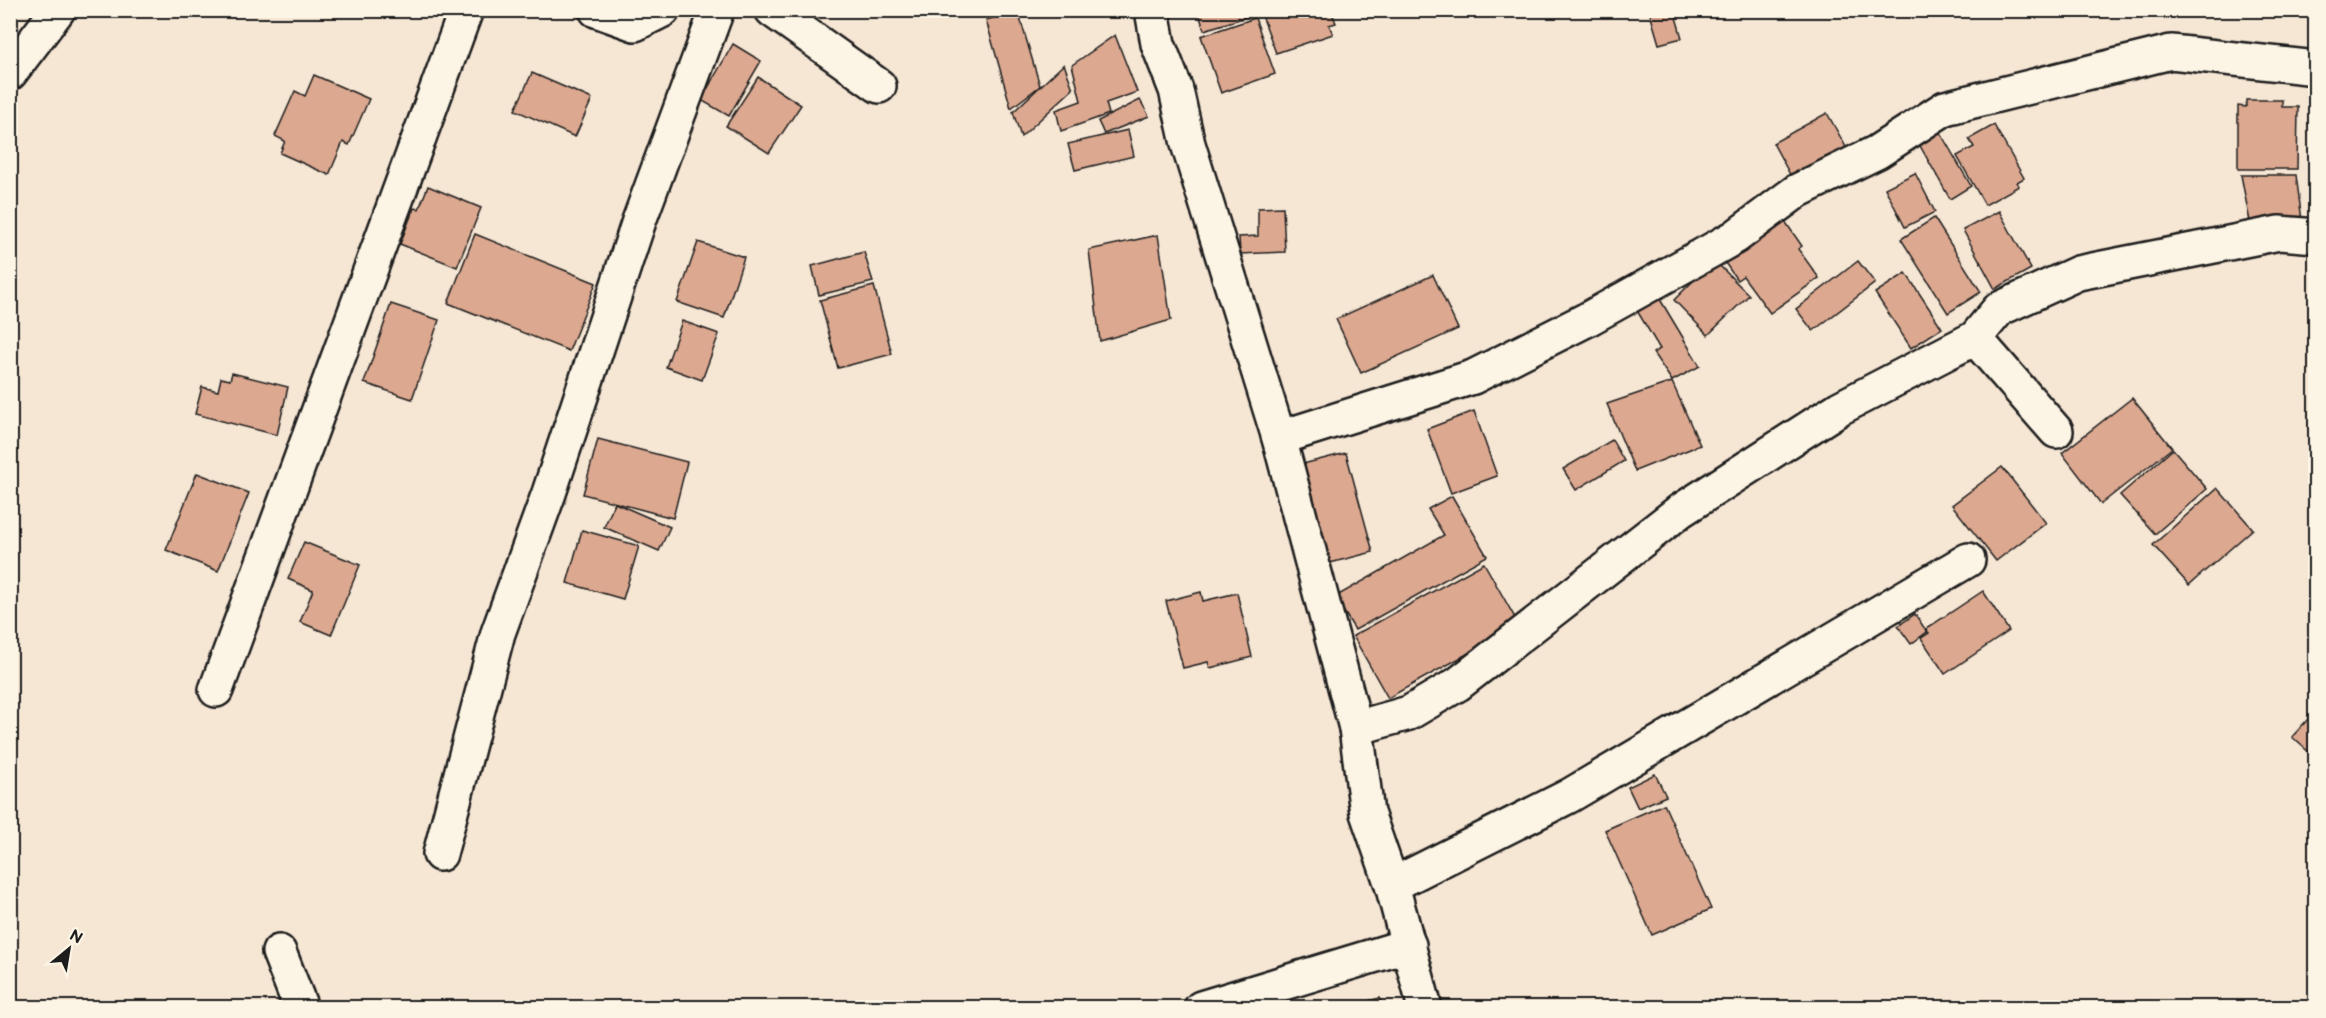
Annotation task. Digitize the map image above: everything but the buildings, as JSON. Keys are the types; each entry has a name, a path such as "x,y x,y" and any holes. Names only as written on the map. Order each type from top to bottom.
{"street":[{"path":"10,73 58,10"},
{"path":"216,690 466,10"},
{"path":"596,10 635,24 663,10"},
{"path":"440,854 498,633 549,493 639,221 717,10"},
{"path":"772,10 879,86"},
{"path":"1152,10 1158,44 1176,90 1191,155 1279,438 1356,728 1367,813 1392,885 1425,1008"},
{"path":"1279,438 1473,377 1586,320 1728,241 1797,191 1877,152 1945,108 2172,52 2316,68"},
{"path":"1356,728 1409,713 1458,684 1680,511 1840,408 1975,338 1999,309 2078,273 2279,233 2316,236"},
{"path":"1975,338 2056,431"},
{"path":"1392,885 1569,796 1968,560"},
{"path":"1201,1008 1409,945"},
{"path":"279,952 301,1008"}]}
